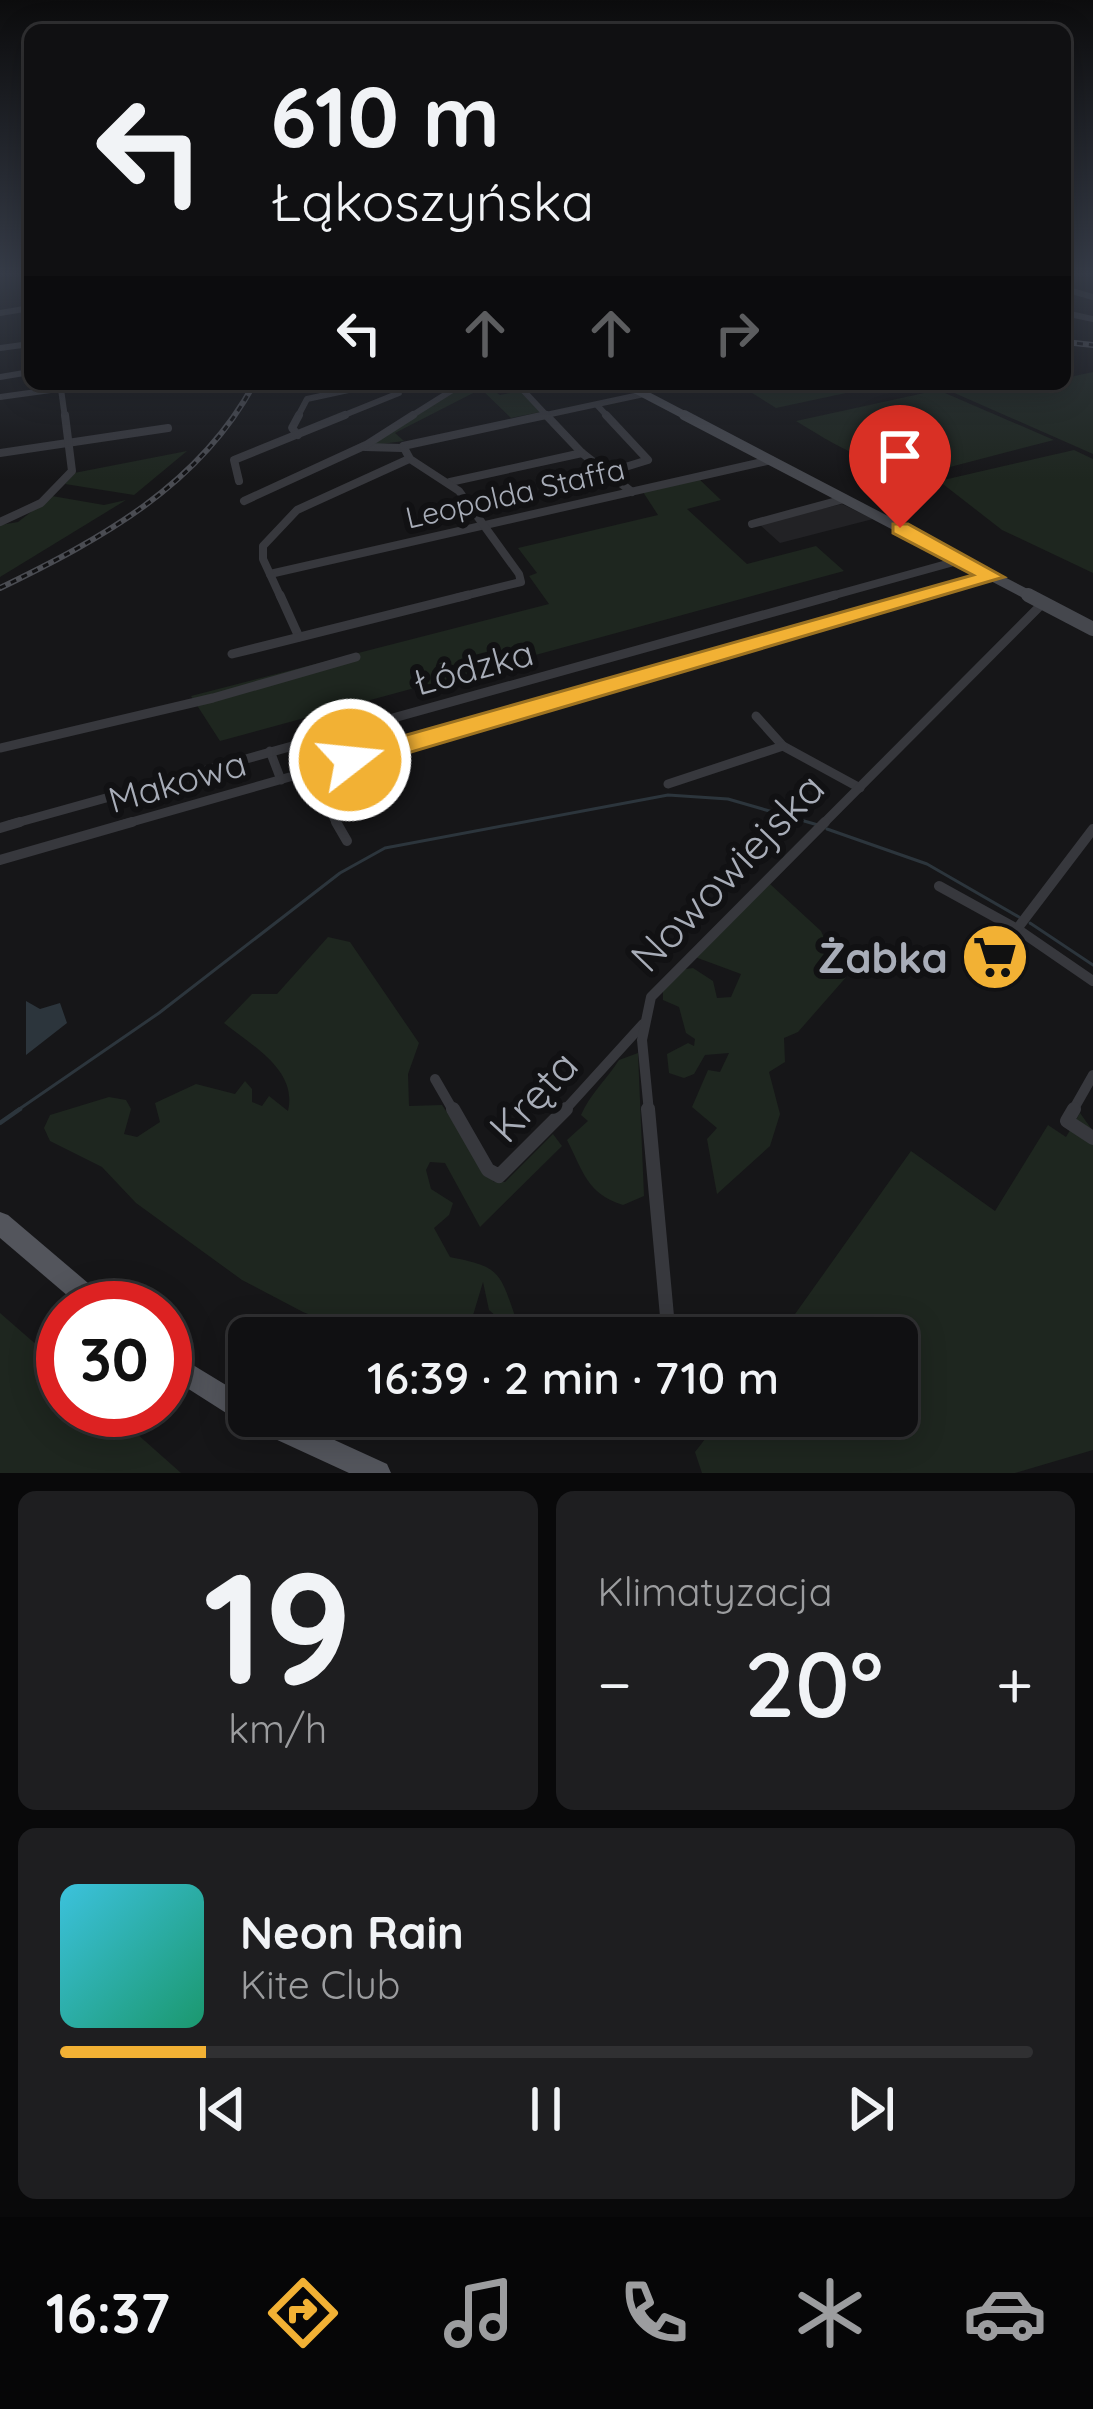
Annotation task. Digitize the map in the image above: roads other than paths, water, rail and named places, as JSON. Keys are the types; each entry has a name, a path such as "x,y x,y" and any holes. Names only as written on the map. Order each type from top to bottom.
{"main road":[{"path":"0,1223 68,1281"},
{"path":"192,1377 228,1400"},
{"path":"299,1437 378,1473"}],"street":[{"path":"0,397 47,390"},
{"path":"0,522 41,503 72,472 61,390"},
{"path":"298,435 292,428 307,399 348,390"},
{"path":"239,481 231,463 399,390"},
{"path":"244,500 389,432 453,390"},
{"path":"523,390 582,453 632,492"},
{"path":"636,390 1093,629"},
{"path":"358,448 402,446 644,394"},
{"path":"596,404 648,460 610,472"},
{"path":"0,453 155,425 168,428"},
{"path":"232,654 523,579 450,482 409,459 389,432"},
{"path":"450,482 582,453"},
{"path":"299,638 261,550 286,518 409,459"},
{"name":"Leopolda Staffa","path":"269,574 770,460"},
{"path":"752,524 844,499"},
{"name":"Łódzka","path":"0,828 961,560"},
{"name":"Makowa","path":"0,860 993,577"},
{"name":"Nowowiejska","path":"667,1317 643,1024 659,985 1042,603"},
{"path":"0,748 356,657"},
{"path":"756,716 783,746 860,788"},
{"path":"668,784 783,746"},
{"path":"270,751 281,780"},
{"path":"308,772 347,841"},
{"path":"1017,929 1093,829"},
{"path":"939,886 1017,929 1093,981"},
{"name":"Kręta","path":"435,1079 488,1170 499,1176 519,1161 643,1024"},
{"path":"1093,1075 1067,1120 1093,1138"}],"waterway":[{"path":"15,1112 159,1013 340,873 385,848 668,795 728,799 818,825"},
{"path":"827,829 927,864 1019,917"},
{"path":"1030,923 1093,965"},
{"path":"0,1123 20,1109"}],"railway":[{"path":"1072,343 1093,345"},
{"path":"0,588 75,550 144,506 205,452 250,390"}],"place":[{"name":"Żabka","path":"995,957"}]}
